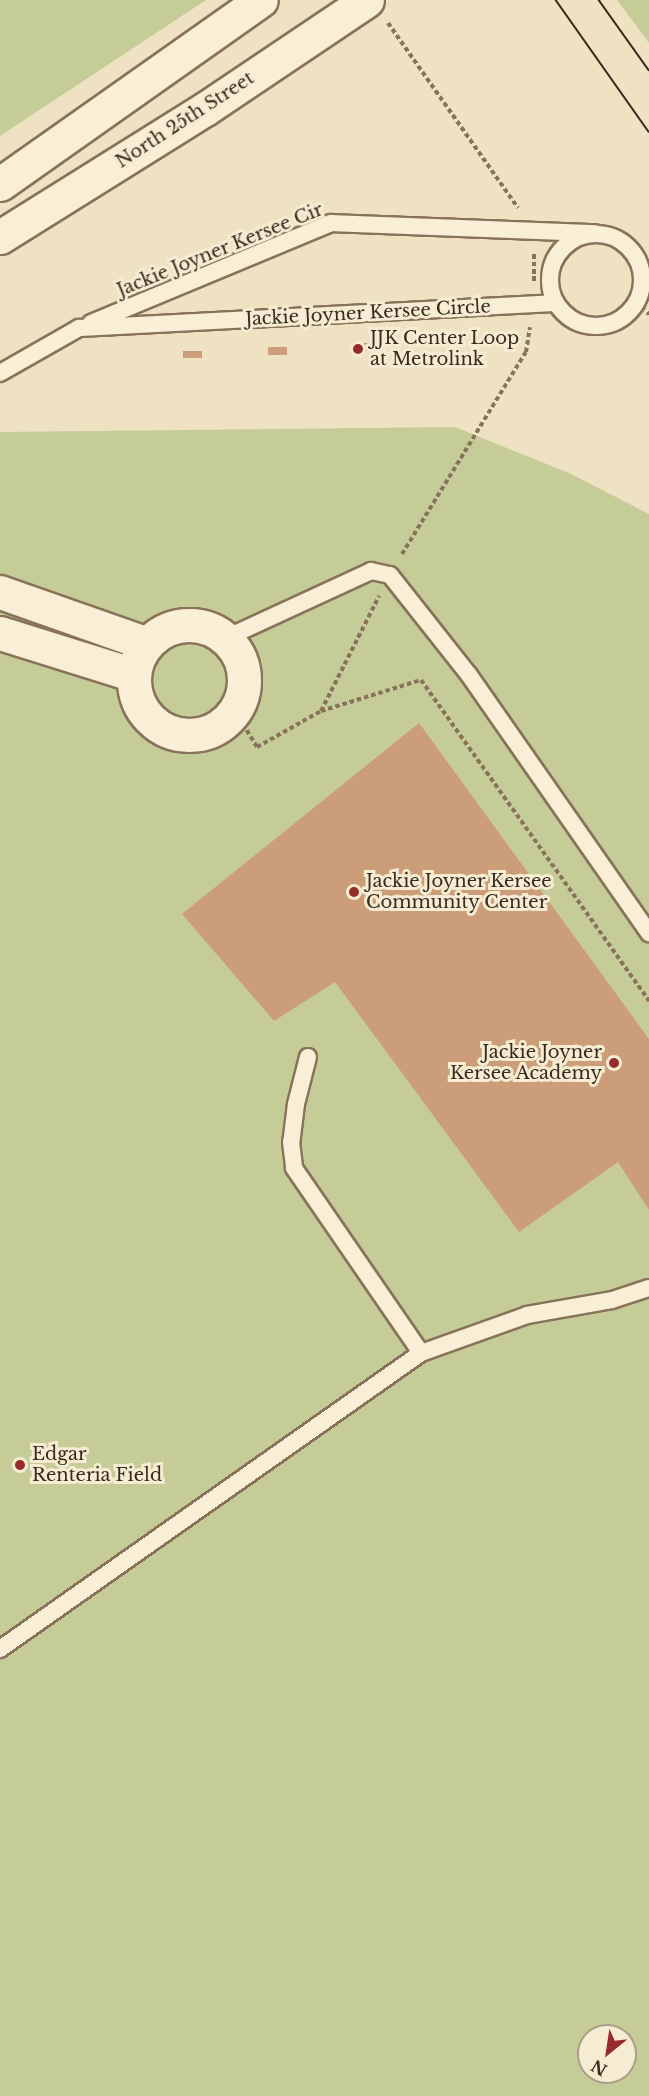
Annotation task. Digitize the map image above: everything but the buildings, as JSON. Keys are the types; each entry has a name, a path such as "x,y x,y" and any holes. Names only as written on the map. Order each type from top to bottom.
{"main road":[{"path":"0,184 261,0"},
{"name":"North 25th Street","path":"0,237 189,119 376,9"},
{"path":"0,592 145,643"},
{"path":"199,625 226,638 239,654 244,671 243,695 235,711 222,724 198,735 179,735 158,727 141,708 134,675 145,643 176,626 199,625"},
{"path":"0,633 134,675"}],"lane":[{"name":"Jackie Joyner Kersee Cir","path":"79,328 331,224 595,233"},
{"path":"595,233 623,243 634,254 641,278 636,302 622,318 598,326 568,317 555,303 550,288 551,266 558,252 579,236 595,233"},
{"name":"Jackie Joyner Kersee Circle","path":"0,374 79,328 555,303"},
{"path":"226,638 371,571 390,575 469,675 649,933"},
{"path":"308,1057 294,1113 291,1142 294,1168 421,1353"},
{"path":"0,1649 421,1353 528,1315 612,1300 649,1288"}],"path":[{"path":"376,9 535,231 534,304 526,352 402,555"},
{"path":"636,302 649,314"},
{"path":"321,711 384,585"},
{"path":"235,711 257,747 321,711 421,680 649,1001"}],"green space":[{"path":"0,0 206,0 0,136"},
{"path":"617,0 649,0 649,43"},
{"path":"455,427 569,473 649,514 649,2096 0,2096 0,432"}],"tram line":[{"path":"556,0 649,132"},
{"path":"599,0 649,70"}],"place":[{"name":"JJK Center Loop at Metrolink","path":"358,349"},
{"name":"Jackie Joyner Kersee Community Center","path":"354,892"},
{"name":"Jackie Joyner Kersee Academy","path":"614,1063"},
{"name":"Edgar Renteria Field","path":"20,1465"}]}
